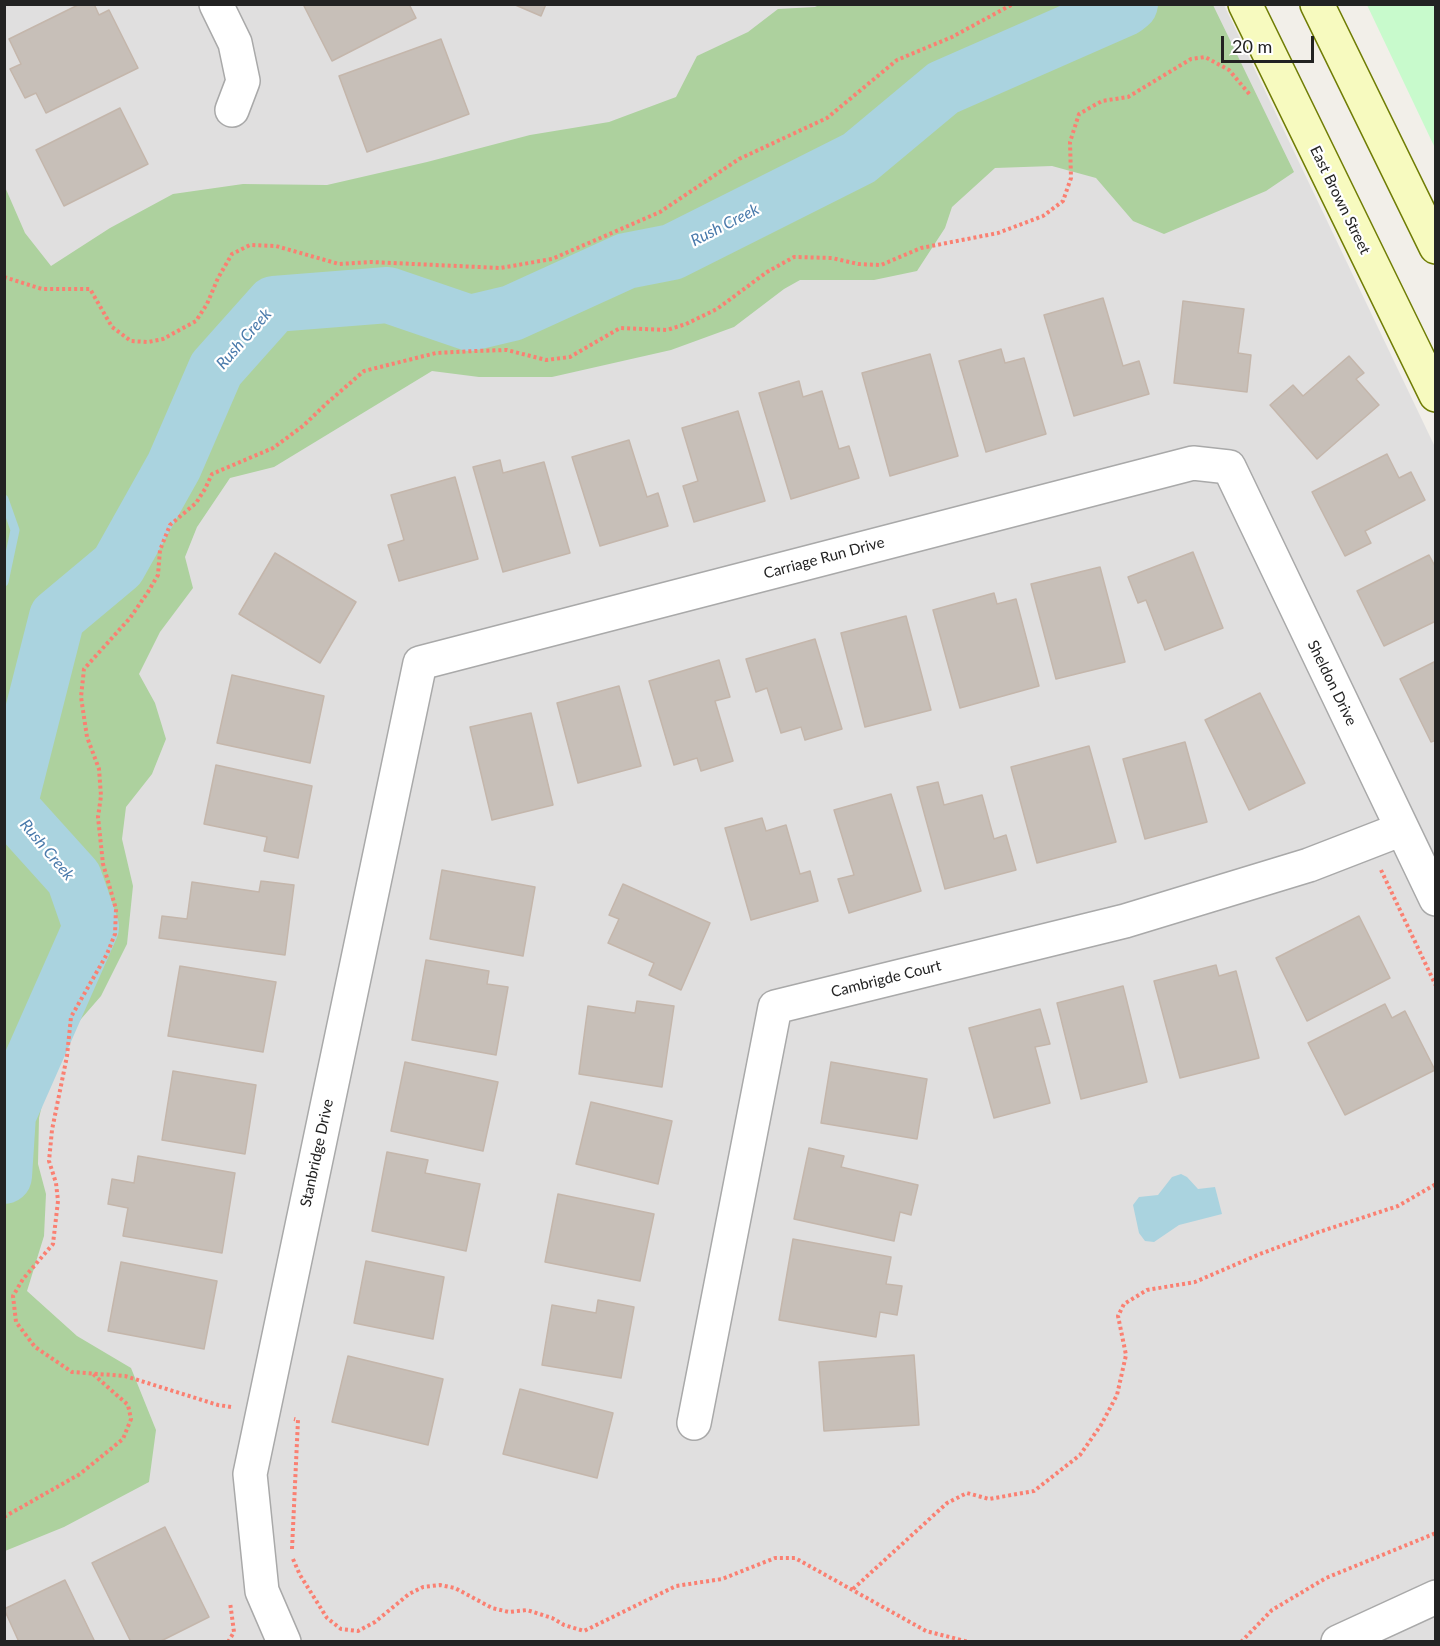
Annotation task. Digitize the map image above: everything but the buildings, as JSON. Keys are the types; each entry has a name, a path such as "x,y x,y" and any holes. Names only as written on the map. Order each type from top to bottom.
{"main road":[{"name":"East Brown Street","path":"1245,4 1436,395"},
{"path":"1317,4 1436,248"}],"street":[{"path":"216,4 235,43 243,81 232,110"},
{"name":"Carriage Run Drive","path":"420,663 1192,463 1229,467"},
{"name":"Sheldon Drive","path":"1229,467 1436,899"},
{"name":"Stanbridge Drive","path":"284,1641 262,1591 250,1474 420,663"},
{"name":"Cambrigde Court","path":"694,1423 775,1006 1125,921 1309,865 1402,829"},
{"path":"1338,1641 1436,1598"}],"path":[{"path":"4,278 42,289 90,289 112,327 131,341 148,342 163,339 196,321 232,254 250,244 276,246 339,264 371,262 500,268 552,259 660,212 739,159 827,118 897,60 952,37 1012,4"},
{"path":"1368,842 1436,986"},
{"path":"853,1589 947,1503 967,1493 989,1499 1034,1491 1080,1455 1101,1425 1117,1395 1126,1354 1118,1316 1124,1304 1147,1290 1195,1282 1307,1236 1398,1206 1436,1184"},
{"path":"4,1517 81,1474 123,1439 130,1419 128,1405 93,1373"},
{"path":"263,1412 298,1420 292,1558 327,1618 341,1629 358,1631 375,1622 409,1594 423,1587 440,1585 455,1588 492,1608 509,1612 527,1610 584,1631 675,1586 722,1579 775,1558 795,1558 926,1631 969,1641"},
{"path":"1241,1641 1272,1610 1326,1578 1436,1533"}],"shaded area":[{"path":"5,5 1224,5 1435,447 1435,1641 5,1642"}],"green space":[{"path":"819,5 1213,5 1294,172 1266,191 1164,234 1133,221 1096,178 1052,166 995,168 952,207 945,228 917,271 874,280 800,280 784,289 734,327 671,350 552,377 479,377 432,371 274,467 230,478 197,527 185,557 193,588 160,632 139,674 155,703 166,739 152,774 126,807 122,839 133,886 127,944 101,996 55,1049 39,1118 38,1164 46,1194 44,1236 27,1291 77,1336 131,1368 156,1430 149,1482 64,1527 5,1551 5,187 25,233 51,266 110,228 173,194 243,184 327,185 530,135 609,122 676,97 697,56 748,32 778,9"},
{"path":"1367,5 1435,5 1435,148"}],"water":[{"path":"1181,1174 1198,1189 1215,1187 1222,1214 1179,1225 1154,1242 1145,1241 1139,1233 1133,1205 1139,1197 1158,1195 1172,1177"}],"waterway":[{"name":"Rush Creek","path":"4,1176 8,1115 91,927 74,878 9,806 57,617 118,566 174,466 216,369 274,304 388,295 470,323 512,313 626,261 672,252 859,158 943,88 1130,4"},
{"path":"4,499 15,530 4,582"},
{"path":"4,744 9,806"}]}
